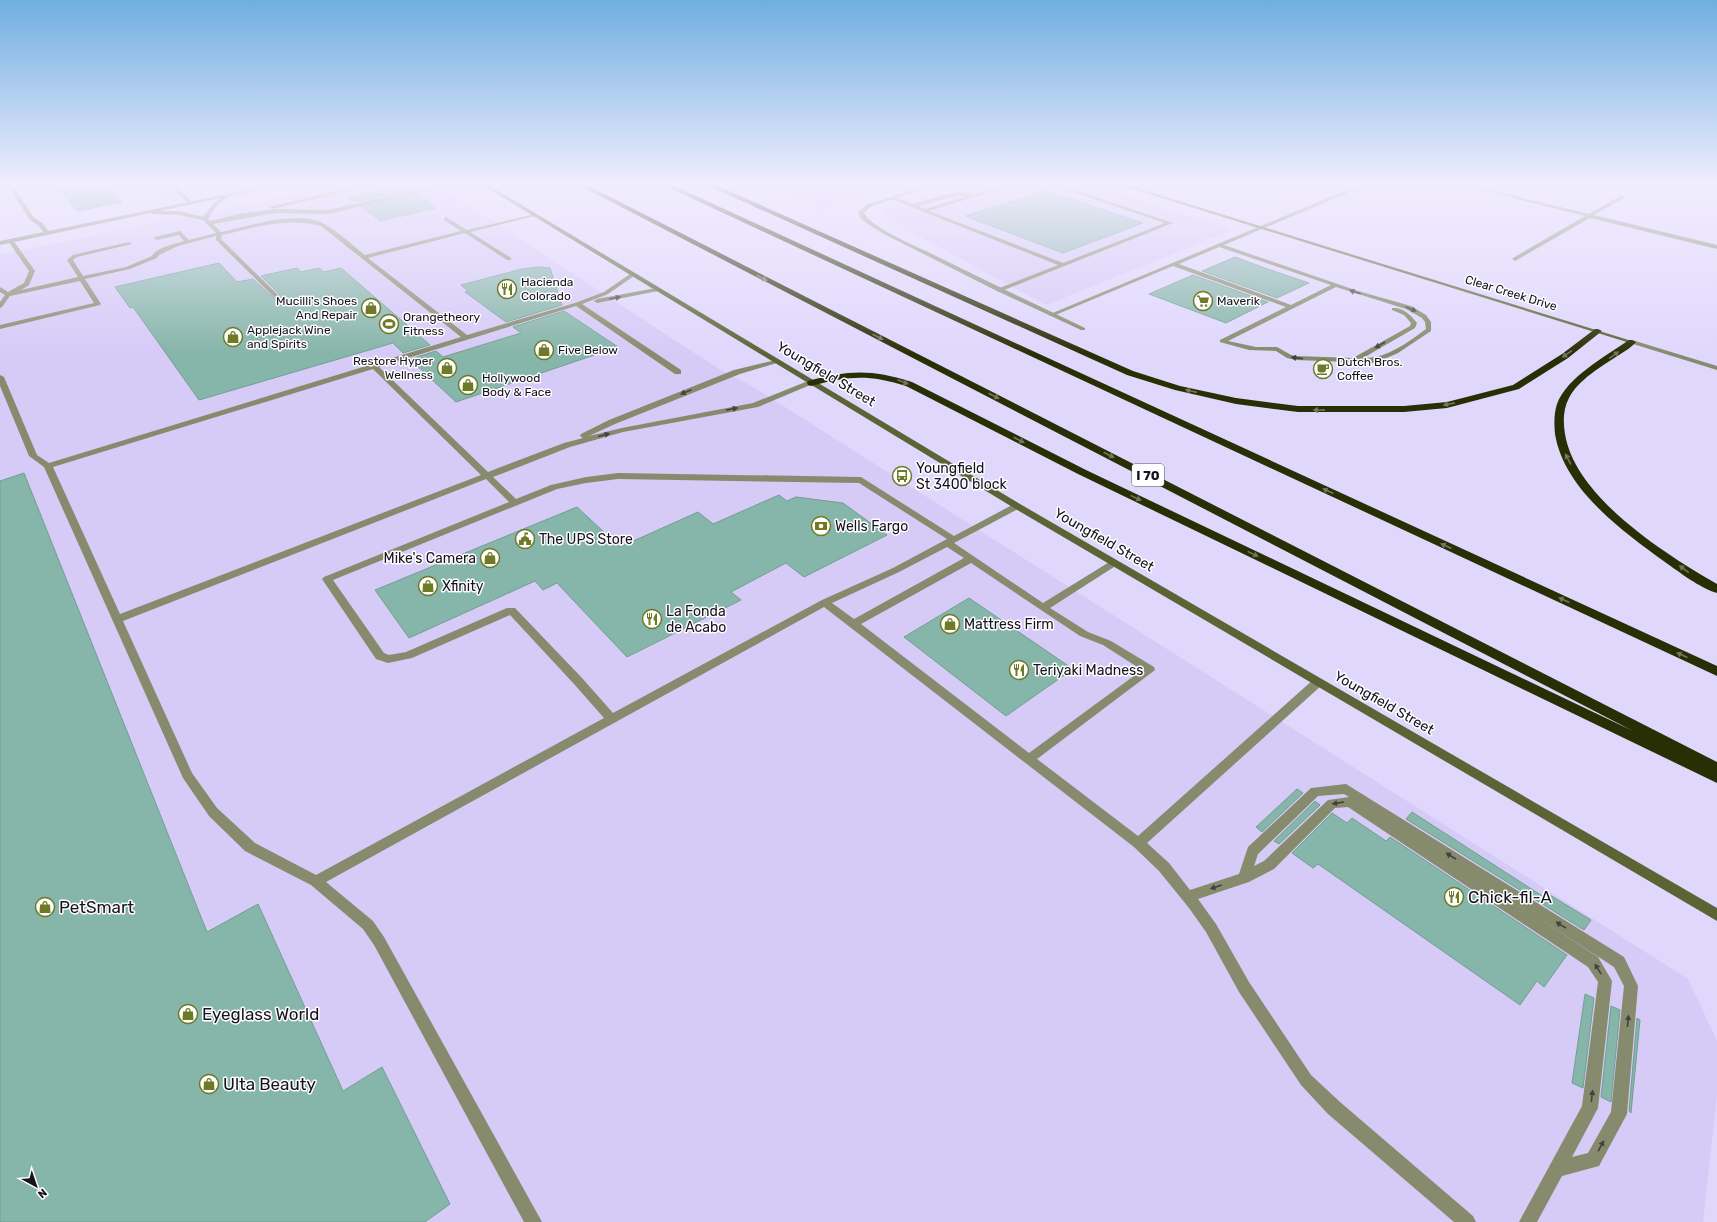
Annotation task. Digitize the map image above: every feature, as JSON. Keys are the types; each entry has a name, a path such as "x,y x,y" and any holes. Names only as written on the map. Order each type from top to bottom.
{"highway":[{"name":"I 70","path":"689,240 1717,768"},
{"path":"785,240 1717,671"},
{"path":"833,240 1130,373 1178,388 1236,401 1298,409 1404,409 1447,405 1516,387 1565,356 1598,331"},
{"path":"1632,342 1576,381 1561,405 1559,432 1566,458 1589,492 1632,532 1695,577 1717,589"},
{"path":"811,382 848,374 868,373 882,375 909,384 1082,472 1717,777"}],"main road":[{"name":"Youngfield Street","path":"574,240 1017,506 1717,915"},
{"name":"Clear Creek Drive","path":"1304,240 1632,342"}],"street":[{"path":"0,243 11,240"},
{"path":"0,306 8,295 27,284 32,271 11,240"},
{"path":"0,289 8,295 83,279 144,263 156,257 156,254 164,249 192,240"},
{"path":"220,240 276,296"},
{"path":"341,240 465,337"},
{"path":"363,257 430,240"},
{"path":"480,240 509,259"},
{"path":"900,240 999,290 1083,329"},
{"path":"999,240 1063,265"},
{"path":"999,290 1127,240"},
{"path":"1051,315 1230,240"},
{"path":"1515,259 1546,240"},
{"path":"1689,240 1717,247"},
{"path":"0,327 98,304 70,260 74,256 129,244"},
{"path":"1218,245 1243,254 1274,264 1303,274 1336,285 1374,298 1409,307 1417,311 1428,321 1429,330 1422,336 1382,359 1375,361 1296,358 1288,356 1277,349 1266,351 1253,350 1222,341 1336,285"},
{"path":"1234,257 1243,254"},
{"path":"1173,264 1260,293 1292,307"},
{"path":"1265,268 1274,264"},
{"path":"1294,278 1303,274"},
{"path":"48,466 465,337 577,304 606,293 632,275"},
{"path":"577,304 656,290"},
{"path":"1353,361 1413,327 1414,323 1406,314 1367,301"},
{"path":"577,304 678,372"},
{"name":"Clear Creek Drive","path":"1632,342 1717,368"},
{"path":"567,445 612,422 737,372 776,362"},
{"path":"374,366 515,503"},
{"path":"0,377 33,456 48,466 187,775 213,812 250,847 316,881 368,925 379,941 533,1222"},
{"path":"117,619 567,445 622,430 755,405 811,382"},
{"path":"611,719 578,681 511,610 408,655 388,659 380,656 327,579 515,503 570,483 618,476 861,480 951,541 997,577 1043,608 1084,634 1107,643 1150,670 1030,758"},
{"path":"316,881 825,602 896,570 1017,506"},
{"path":"854,624 972,558"},
{"path":"1043,608 1114,563"},
{"path":"825,602 1030,758 1138,843 1164,867 1189,896 1211,928 1244,987 1306,1080 1334,1108 1467,1222"},
{"path":"1138,843 1318,682"},
{"path":"1244,878 1253,850 1315,791 1346,789 1619,962 1631,986 1618,1114 1593,1160 1557,1169"},
{"path":"1189,896 1244,878 1269,865 1332,803 1350,802 1593,962 1606,981 1590,1108 1528,1222"}],"shaded area":[{"path":"72,240 521,240 719,369 750,385 1688,979 1717,1041 1717,1095 1703,1222 0,1222 0,255"},
{"path":"926,240 1207,240 1046,305"}],"building":[{"path":"1029,240 1098,240 1063,253"},
{"name":"Maverik","path":"1235,257 1309,283 1277,298 1202,271"},
{"path":"219,263 237,282 253,279 274,298 279,298 279,294 261,276 297,268 301,272 319,268 324,272 341,268 430,345 403,353 393,343 199,400 133,307 130,308 115,287"},
{"name":"Hacienda Colorado","path":"537,267 550,268 562,305 506,322 465,292 468,291 461,285 522,269"},
{"name":"Maverik","path":"1193,275 1268,302 1226,323 1149,294"},
{"path":"564,311 618,347 456,402 410,359 436,351 443,357 521,333 513,327"},
{"path":"24,473 207,932 258,904 343,1091 382,1067 450,1204 425,1222 0,1222 0,481"},
{"path":"779,495 787,501 796,497 843,503 887,535 804,577 786,563 731,592 741,600 627,657 557,583 543,590 535,581 409,638 375,590 577,507 620,547 698,512 713,524"},
{"path":"969,598 1073,669 1006,716 904,637"},
{"path":"1297,789 1303,793 1262,832 1256,827"},
{"path":"1315,801 1320,805 1279,844 1274,841"},
{"path":"1412,812 1547,899 1550,895 1591,920 1584,930 1406,819"},
{"name":"Chick-fil-A","path":"1332,813 1347,823 1352,818 1386,841 1390,837 1567,955 1544,987 1537,981 1520,1005 1318,864 1313,868 1292,853"},
{"path":"1585,994 1594,998 1583,1088 1572,1083"},
{"path":"1611,1006 1620,1010 1611,1102 1601,1097"},
{"path":"1637,1018 1640,1020 1631,1113 1629,1111"}],"place":[{"name":"Hacienda Colorado","path":"507,289"},
{"name":"Maverik","path":"1203,301"},
{"name":"Mucilli's Shoes And Repair","path":"371,308"},
{"name":"Orangetheory Fitness","path":"389,324"},
{"name":"Applejack Wine and Spirits","path":"233,337"},
{"name":"Five Below","path":"544,350"},
{"name":"Restore Hyper Wellness","path":"447,368"},
{"name":"Dutch Bros. Coffee","path":"1323,369"},
{"name":"Hollywood Body & Face","path":"468,385"},
{"name":"Youngfield St 3400 block","path":"902,476"},
{"name":"Wells Fargo","path":"821,526"},
{"name":"The UPS Store","path":"525,539"},
{"name":"Mike's Camera","path":"490,558"},
{"name":"Xfinity","path":"428,586"},
{"name":"La Fonda de Acabo","path":"652,619"},
{"name":"Mattress Firm","path":"950,624"},
{"name":"Teriyaki Madness","path":"1019,670"},
{"name":"Chick-fil-A","path":"1454,897"},
{"name":"PetSmart","path":"45,907"},
{"name":"Eyeglass World","path":"188,1014"},
{"name":"Ulta Beauty","path":"209,1084"}]}
